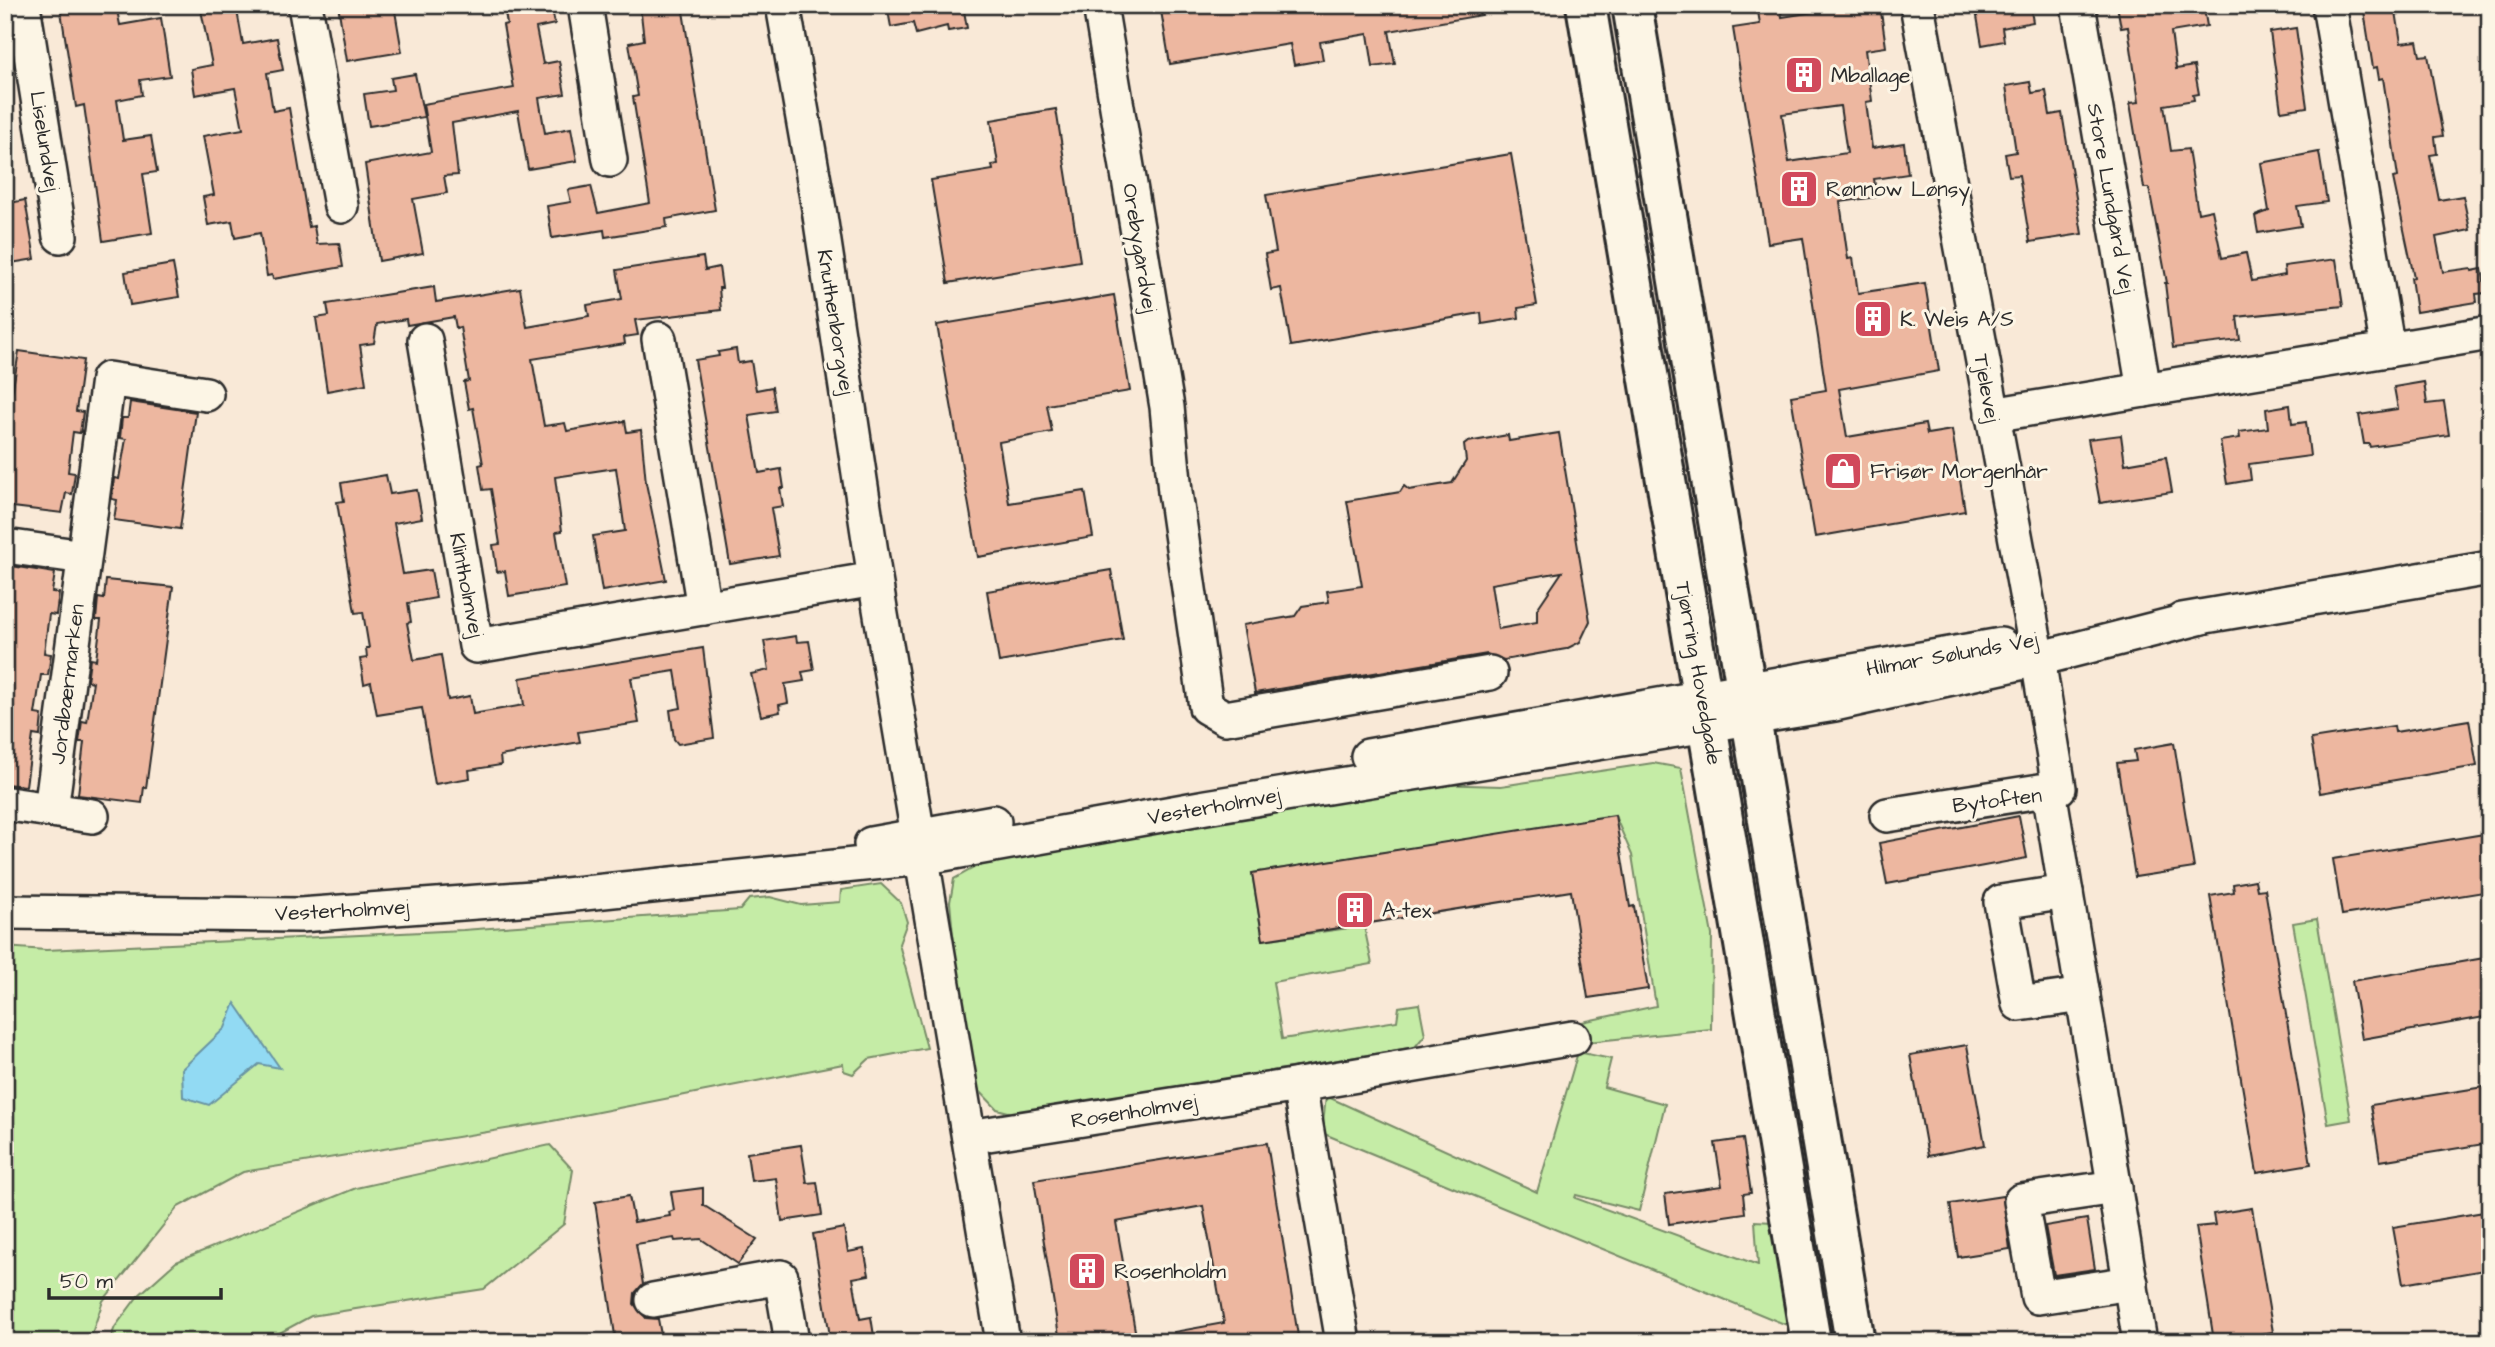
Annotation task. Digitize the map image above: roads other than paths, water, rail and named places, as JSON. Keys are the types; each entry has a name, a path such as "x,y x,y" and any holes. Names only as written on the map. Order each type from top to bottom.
{"main road":[{"name":"Tjørring Hovedgade","path":"1586,5 1811,1342"},
{"name":"Tjørring Hovedgade","path":"1632,5 1855,1342"}],"street":[{"name":"Liselundvej","path":"23,5 60,236"},
{"path":"305,5 341,206"},
{"path":"585,5 610,160"},
{"name":"Knuthenborgvej","path":"782,5 819,209 875,579 920,847"},
{"name":"Orebygårdvej","path":"1100,5 1167,407 1175,492 1206,707 1225,718 1490,673"},
{"name":"Tjelevej","path":"1917,5 2036,649 2059,788 2049,790"},
{"name":"Store Lundgård Vej","path":"2078,5 2144,390"},
{"path":"2329,5 2388,350"},
{"path":"1992,415 2490,333"},
{"path":"659,339 704,608"},
{"name":"Klintholmvej","path":"425,340 476,646 875,579"},
{"name":"Jordbærmarken","path":"51,810 108,379 206,394"},
{"path":"5,546 84,557"},
{"name":"Hilmar Sølunds Vej","path":"1748,704 1835,704 2036,649 2202,617 2490,568"},
{"name":"Vesterholmvej","path":"5,912 300,915 546,897 920,847 1748,704"},
{"name":"Bytoften","path":"1887,815 2049,790 2140,1342"},
{"path":"9,804 92,816"},
{"path":"920,847 1003,1342"},
{"path":"2066,892 2001,902 2019,1004 2083,995"},
{"name":"Rosenholmvej","path":"969,1137 1573,1038"},
{"path":"1299,1085 1343,1342"},
{"path":"2115,1187 2021,1201 2038,1297 2131,1283"},
{"path":"653,1300 781,1278 792,1342"}],"water":[{"path":"235,1003 280,1068 259,1064 209,1105 183,1097 182,1069 225,1028"}],"place":[{"name":"Mballage","path":"1804,75"},
{"name":"Rønnow Lønsy","path":"1799,189"},
{"name":"K. Weis A/S","path":"1873,319"},
{"name":"Frisør Morgenhår","path":"1843,471"},
{"name":"A-tex","path":"1355,910"},
{"name":"Rosenholdm","path":"1087,1271"}]}
